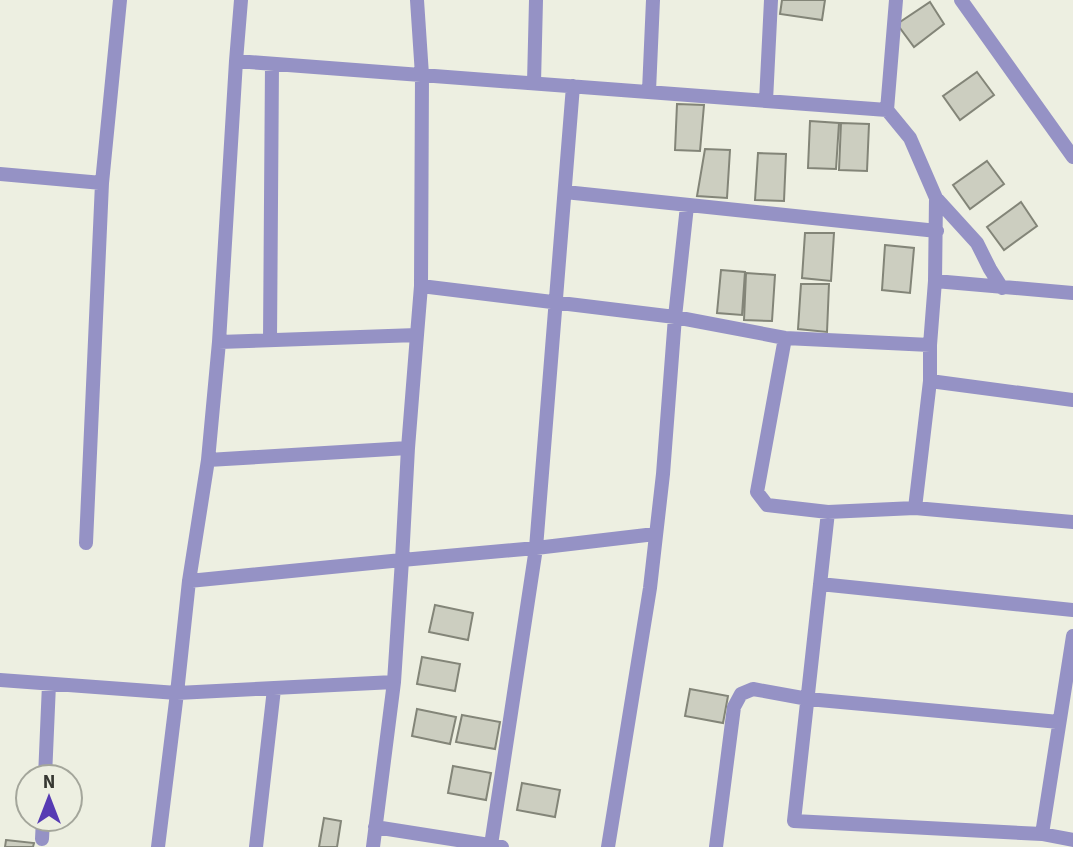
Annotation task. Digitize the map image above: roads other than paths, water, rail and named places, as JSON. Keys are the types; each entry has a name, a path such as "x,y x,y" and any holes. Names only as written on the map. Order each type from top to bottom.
{"street":[{"path":"86,543 102,183 120,0"},
{"path":"158,847 189,581 208,460 219,342 241,0"},
{"path":"373,847 394,682 421,286 422,75 417,0"},
{"path":"534,83 536,0"},
{"path":"649,91 653,0"},
{"path":"766,101 771,0"},
{"path":"897,0 887,110 910,138 936,198 977,243 1002,288"},
{"path":"961,0 1073,157"},
{"path":"236,61 887,110"},
{"path":"271,340 272,64"},
{"path":"375,827 497,846 536,548 573,86"},
{"path":"0,174 102,183"},
{"path":"565,192 937,231"},
{"path":"915,508 930,381 930,345 936,281 936,198"},
{"path":"608,847 650,588 687,206"},
{"path":"936,281 1073,293"},
{"path":"421,286 675,317 785,338 930,345"},
{"path":"219,342 417,335"},
{"path":"785,338 757,492 767,505 828,512 915,508 1073,522"},
{"path":"930,381 1073,400"},
{"path":"208,460 408,448"},
{"path":"828,512 794,821 1042,834 1073,840"},
{"path":"189,581 655,534"},
{"path":"820,584 1073,610"},
{"path":"1042,834 1073,636"},
{"path":"0,680 177,693 394,682"},
{"path":"46,763 49,684"},
{"path":"256,847 274,689"},
{"path":"716,847 734,707 741,694 752,689 808,699 1059,722"},
{"path":"42,833 42,839"}]}
